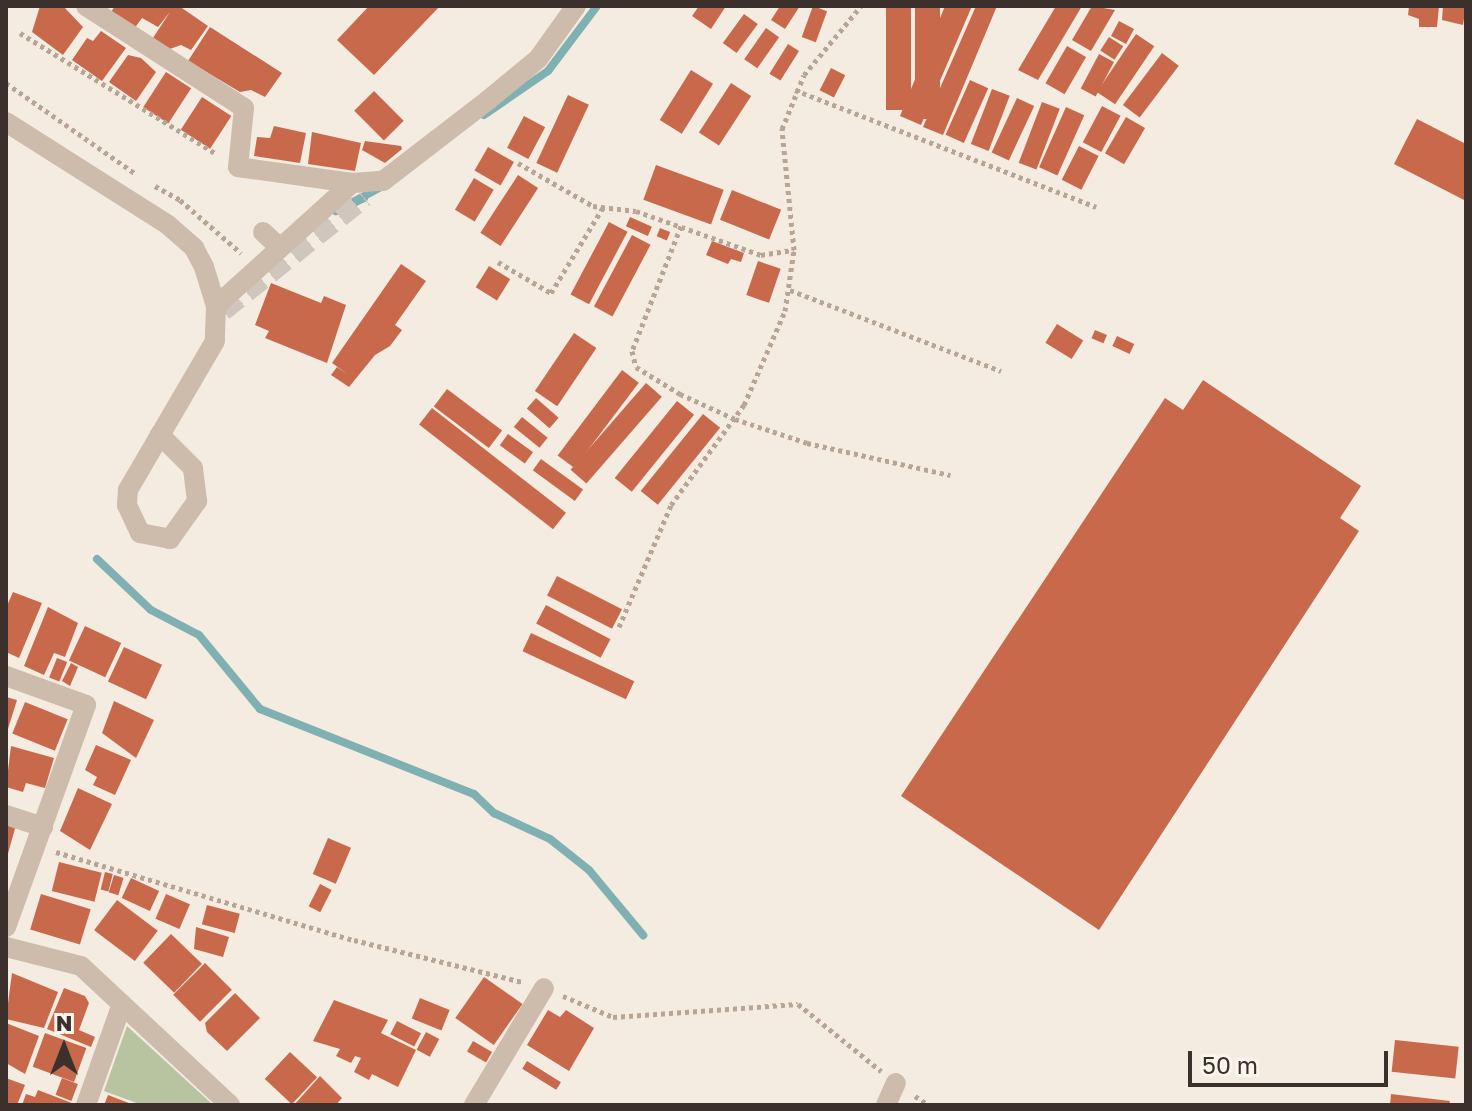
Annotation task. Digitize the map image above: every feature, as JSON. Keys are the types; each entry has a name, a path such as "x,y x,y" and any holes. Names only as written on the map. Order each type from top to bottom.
{"street":[{"path":"86,6 244,108 238,167 352,183 383,181 487,101 538,59 576,6"},
{"path":"6,122 182,236 204,267 216,306 215,341 160,435 128,490 127,505 140,533 170,539 197,501 193,468 160,435"},
{"path":"216,306 271,239 352,183"},
{"path":"6,676 86,705 6,927"},
{"path":"6,815 39,836"},
{"path":"6,947 81,966 225,1103"},
{"path":"474,1105 544,988"},
{"path":"86,1105 122,1004"},
{"path":"886,1105 896,1083"}],"path":[{"path":"619,627 671,505 735,419 785,311 794,250 782,129 795,90 861,6"},
{"path":"20,33 238,167"},
{"path":"6,83 180,200 247,258 271,239"},
{"path":"795,90 1096,207"},
{"path":"518,163 593,206 604,206 681,226 761,255 794,250"},
{"path":"498,262 551,293 604,206"},
{"path":"681,226 631,359 680,394 735,419 807,443 950,475"},
{"path":"790,290 1001,371"},
{"path":"39,836 354,940 544,988 613,1017 798,1004 896,1083 929,1105"}],"green space":[{"path":"127,1026 211,1105 142,1105 104,1091"}],"building":[{"path":"40,6 63,6 83,27 63,55 32,32"},
{"path":"115,6 179,6 208,26 191,50 181,45 167,50 151,41 170,12 158,27 142,18 134,29 111,12"},
{"path":"369,6 440,6 374,75 337,40"},
{"path":"699,6 726,6 711,29 692,16"},
{"path":"780,6 800,6 785,29 771,20"},
{"path":"813,6 827,11 816,42 802,37"},
{"path":"886,6 911,6 911,110 886,110"},
{"path":"915,6 940,6 940,119 915,119"},
{"path":"945,6 972,6 921,125 900,116"},
{"path":"976,6 997,6 943,135 923,127"},
{"path":"1056,6 1082,6 1038,80 1018,70"},
{"path":"1092,6 1115,10 1091,51 1072,40"},
{"path":"1409,6 1439,6 1437,27 1419,27 1419,19 1408,15"},
{"path":"1443,6 1466,6 1463,25 1442,20"},
{"path":"744,14 758,24 737,53 723,43"},
{"path":"1119,21 1134,29 1126,44 1111,36"},
{"path":"210,27 282,73 265,97 251,90 240,92 188,61"},
{"path":"766,28 779,37 757,68 744,59"},
{"path":"101,31 126,48 102,81 72,60 87,38 93,41"},
{"path":"1136,34 1154,46 1115,104 1097,92"},
{"path":"1109,37 1123,46 1115,60 1100,50"},
{"path":"788,44 799,51 780,81 769,74"},
{"path":"1067,46 1086,57 1065,94 1046,83"},
{"path":"1162,53 1179,66 1140,118 1123,105"},
{"path":"1099,54 1114,62 1096,96 1081,88"},
{"path":"128,55 141,58 156,72 136,101 109,82"},
{"path":"831,68 845,75 834,98 820,90"},
{"path":"691,70 713,84 682,134 660,120"},
{"path":"166,72 191,88 168,124 143,107"},
{"path":"970,80 988,88 964,143 946,135"},
{"path":"731,83 751,96 719,146 699,132"},
{"path":"992,89 1010,96 989,151 971,144"},
{"path":"374,91 404,121 384,140 354,111"},
{"path":"568,95 589,105 557,173 536,163"},
{"path":"202,97 231,116 210,149 181,130"},
{"path":"1017,98 1034,106 1009,160 992,152"},
{"path":"1042,102 1060,109 1036,169 1019,163"},
{"path":"1102,106 1121,116 1101,152 1083,142"},
{"path":"1066,107 1084,115 1057,175 1039,167"},
{"path":"524,116 545,127 528,159 507,148"},
{"path":"1126,117 1145,128 1124,164 1105,153"},
{"path":"1417,119 1466,144 1466,201 1394,164"},
{"path":"274,126 306,133 300,163 254,156 257,137 270,138"},
{"path":"312,132 361,143 355,171 308,164"},
{"path":"365,141 401,146 402,149 385,163 362,150"},
{"path":"1079,146 1099,156 1081,190 1062,180"},
{"path":"488,147 514,162 500,185 474,170"},
{"path":"656,165 724,190 711,224 643,200"},
{"path":"518,175 538,188 501,246 480,233"},
{"path":"474,178 494,190 475,222 455,210"},
{"path":"732,190 781,210 769,240 720,220"},
{"path":"630,217 652,227 648,236 626,226"},
{"path":"609,222 628,232 589,304 571,294"},
{"path":"660,228 670,232 667,240 657,236"},
{"path":"632,235 651,245 613,316 594,307"},
{"path":"712,241 744,253 741,262 731,259 728,264 706,255"},
{"path":"758,261 781,269 769,303 746,295"},
{"path":"401,264 426,281 395,325 402,330 390,346 375,355 349,387 331,375 337,367 349,375 332,363"},
{"path":"489,266 510,279 497,300 476,287"},
{"path":"271,283 321,303 324,296 346,305 327,363 265,338 269,331 255,325"},
{"path":"1057,324 1083,340 1072,359 1045,343"},
{"path":"1095,330 1107,335 1103,343 1091,338"},
{"path":"574,333 596,348 557,406 535,391"},
{"path":"1117,336 1134,344 1130,354 1112,346"},
{"path":"622,370 639,383 574,468 558,455"},
{"path":"1203,380 1361,486 1340,518 1359,531 1099,930 901,796 1165,398 1183,410"},
{"path":"646,383 662,397 586,484 571,470"},
{"path":"447,389 502,431 489,448 434,407"},
{"path":"536,398 559,418 549,428 527,409"},
{"path":"677,401 694,415 632,492 615,478"},
{"path":"432,408 566,513 553,529 419,425"},
{"path":"703,414 720,428 658,505 641,491"},
{"path":"522,417 548,438 539,448 514,427"},
{"path":"508,434 533,452 525,464 500,445"},
{"path":"541,459 583,490 575,501 533,470"},
{"path":"557,576 622,609 612,629 547,596"},
{"path":"13,592 42,603 19,658 6,652 6,608"},
{"path":"546,605 610,639 601,658 536,624"},
{"path":"48,607 78,623 65,657 54,653 44,675 24,666"},
{"path":"85,626 121,643 105,677 69,660"},
{"path":"531,633 634,681 626,699 523,651"},
{"path":"124,647 162,665 146,699 108,681"},
{"path":"57,658 67,662 59,682 49,677"},
{"path":"71,663 78,667 70,686 62,681"},
{"path":"6,697 17,700 7,732 6,732"},
{"path":"114,701 154,720 136,758 102,733"},
{"path":"25,702 68,719 55,751 12,734"},
{"path":"96,745 131,760 115,795 93,785 97,777 85,770"},
{"path":"11,746 54,758 45,788 26,783 23,792 6,787"},
{"path":"78,788 112,804 90,850 60,831"},
{"path":"6,822 16,825 7,857 6,857"},
{"path":"328,838 351,848 336,884 313,874"},
{"path":"59,862 102,873 94,902 52,891"},
{"path":"105,872 113,874 108,891 101,889"},
{"path":"114,875 124,878 118,895 109,892"},
{"path":"131,878 159,891 150,911 122,898"},
{"path":"320,884 332,890 320,912 309,906"},
{"path":"41,894 91,909 80,945 30,929"},
{"path":"166,894 190,904 179,929 155,919"},
{"path":"117,900 158,931 135,961 94,930"},
{"path":"207,905 240,914 235,933 202,924"},
{"path":"196,927 229,937 223,957 194,949"},
{"path":"171,934 202,964 174,993 143,963"},
{"path":"205,963 232,990 200,1022 173,995"},
{"path":"12,973 58,992 44,1028 6,1019"},
{"path":"484,977 523,1004 494,1045 455,1018"},
{"path":"64,988 85,996 89,1003 79,1030 95,1037 91,1047 47,1029"},
{"path":"235,993 260,1018 227,1051 207,1032 205,1023"},
{"path":"420,998 450,1010 441,1030 412,1018"},
{"path":"334,1000 388,1020 381,1033 416,1050 398,1087 372,1074 369,1080 354,1072 361,1058 355,1056 351,1063 336,1056 340,1049 313,1041"},
{"path":"548,1010 560,1017 566,1010 594,1028 569,1071 527,1045"},
{"path":"397,1021 421,1033 414,1047 390,1034"},
{"path":"6,1023 39,1036 25,1074 6,1063"},
{"path":"426,1032 439,1039 430,1057 417,1050"},
{"path":"45,1033 86,1048 74,1082 33,1067"},
{"path":"1395,1040 1459,1047 1455,1079 1392,1072"},
{"path":"473,1041 492,1052 486,1062 467,1051"},
{"path":"290,1052 317,1077 292,1104 265,1079"},
{"path":"527,1061 561,1082 556,1090 522,1069"},
{"path":"320,1076 342,1098 336,1105 294,1105"},
{"path":"6,1078 25,1085 17,1105 6,1105"},
{"path":"62,1078 78,1084 71,1101 56,1095"},
{"path":"38,1090 77,1105 22,1105 26,1094 35,1097"},
{"path":"1391,1094 1450,1101 1449,1105 1390,1105"},
{"path":"108,1095 134,1105 104,1105"}],"waterway":[{"path":"484,115 548,71 597,6"},
{"path":"364,198 336,211 381,187"},
{"path":"97,559 151,610 199,635 260,709 474,794 494,813 550,839 589,870 643,935"}],"tunnel":[{"path":"223,311 364,198"}]}
